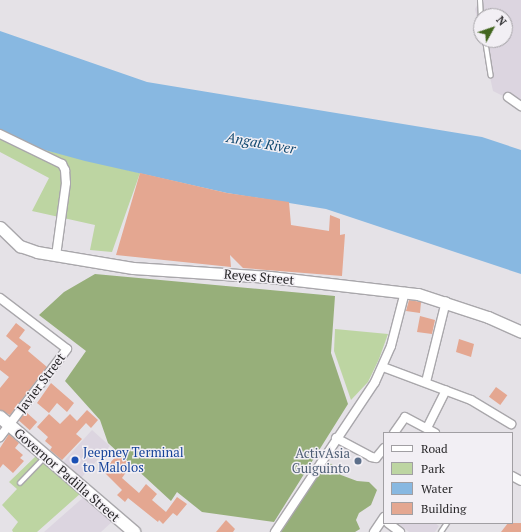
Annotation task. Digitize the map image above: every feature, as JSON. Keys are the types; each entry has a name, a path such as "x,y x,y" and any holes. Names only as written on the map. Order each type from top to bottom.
{"main road":[{"name":"Governor Padilla Street","path":"0,417 133,532"}],"street":[{"path":"508,97 521,106"},
{"path":"0,134 62,164 65,170 66,183 56,256"},
{"name":"Reyes Street","path":"1,230 20,246 56,256 133,268 270,277 405,292 446,301 521,332"},
{"path":"275,532 336,438 363,402 383,367 398,324 405,292"},
{"name":"Javier Street","path":"0,298 67,349 0,437"},
{"path":"426,382 446,301"},
{"path":"383,367 471,400 511,424"},
{"path":"427,428 446,390"},
{"path":"395,432 405,417 433,432"},
{"path":"336,438 376,458 383,449"},
{"path":"374,532 383,522"},
{"path":"390,524 398,531"}],"lane":[{"path":"486,48 491,76"},
{"path":"20,483 46,456"}],"shaded area":[{"path":"480,0 521,0 521,105 493,91 484,48 513,48 513,8 476,8"},
{"path":"92,430 110,446 81,478 63,462"},
{"path":"86,495 114,520 101,532 44,532"},
{"path":"399,524 436,524 439,526 435,532 409,532"}],"green space":[{"path":"0,131 41,149 140,173 112,252 90,250 95,225 32,211 49,178 0,152"},
{"path":"95,274 335,296 331,353 348,404 274,522 202,512 177,492 171,501 108,443 100,420 65,381 86,351 39,315 64,292"},
{"path":"335,329 388,334 379,359 368,382 351,400 334,351"},
{"path":"36,456 81,493 37,532 13,532 12,530 18,522 2,505 17,489 9,482"},
{"path":"326,463 332,464 341,475 357,481 369,482 377,490 371,505 359,513 356,520 360,529 355,532 281,532"}],"water":[{"name":"Angat River","path":"0,31 147,82 482,137 521,150 521,274 326,209 227,193 85,161 41,149 8,135 0,131"}],"building":[{"path":"140,173 227,193 289,202 291,225 329,231 330,215 340,219 340,235 345,234 342,276 243,268 230,255 231,267 116,255"},
{"path":"409,300 421,302 420,313 406,311"},
{"path":"420,316 435,320 432,334 417,332"},
{"path":"16,323 25,330 19,338 31,347 28,351 47,367 10,415 0,410 0,388 9,377 0,370 0,357 5,361 18,346 6,336"},
{"path":"459,339 474,344 471,357 456,352"},
{"path":"51,383 74,403 67,412 57,403 49,413 37,403"},
{"path":"496,387 507,395 500,405 489,397"},
{"path":"87,410 98,420 91,428 86,423 76,434 82,439 62,460 50,450 52,447 45,441 48,437 37,427 49,414 60,424 70,414 77,421"},
{"path":"26,412 37,422 30,430 19,420"},
{"path":"9,434 19,443 15,448 23,455 20,458 24,461 13,473 3,464 0,468 0,448"},
{"path":"118,454 131,465 122,478 139,493 146,484 157,494 152,500 166,512 177,497 187,504 177,516 173,513 163,524 159,520 158,522 128,498 125,502 117,495 122,490 103,471"},
{"path":"226,520 235,529 233,532 216,532"},
{"path":"521,523 521,532 501,532 507,524"}],"place":[{"name":"Jeepney Terminal to Malolos","path":"75,460"},
{"name":"ActivAsia Guiguinto","path":"358,461"}]}
